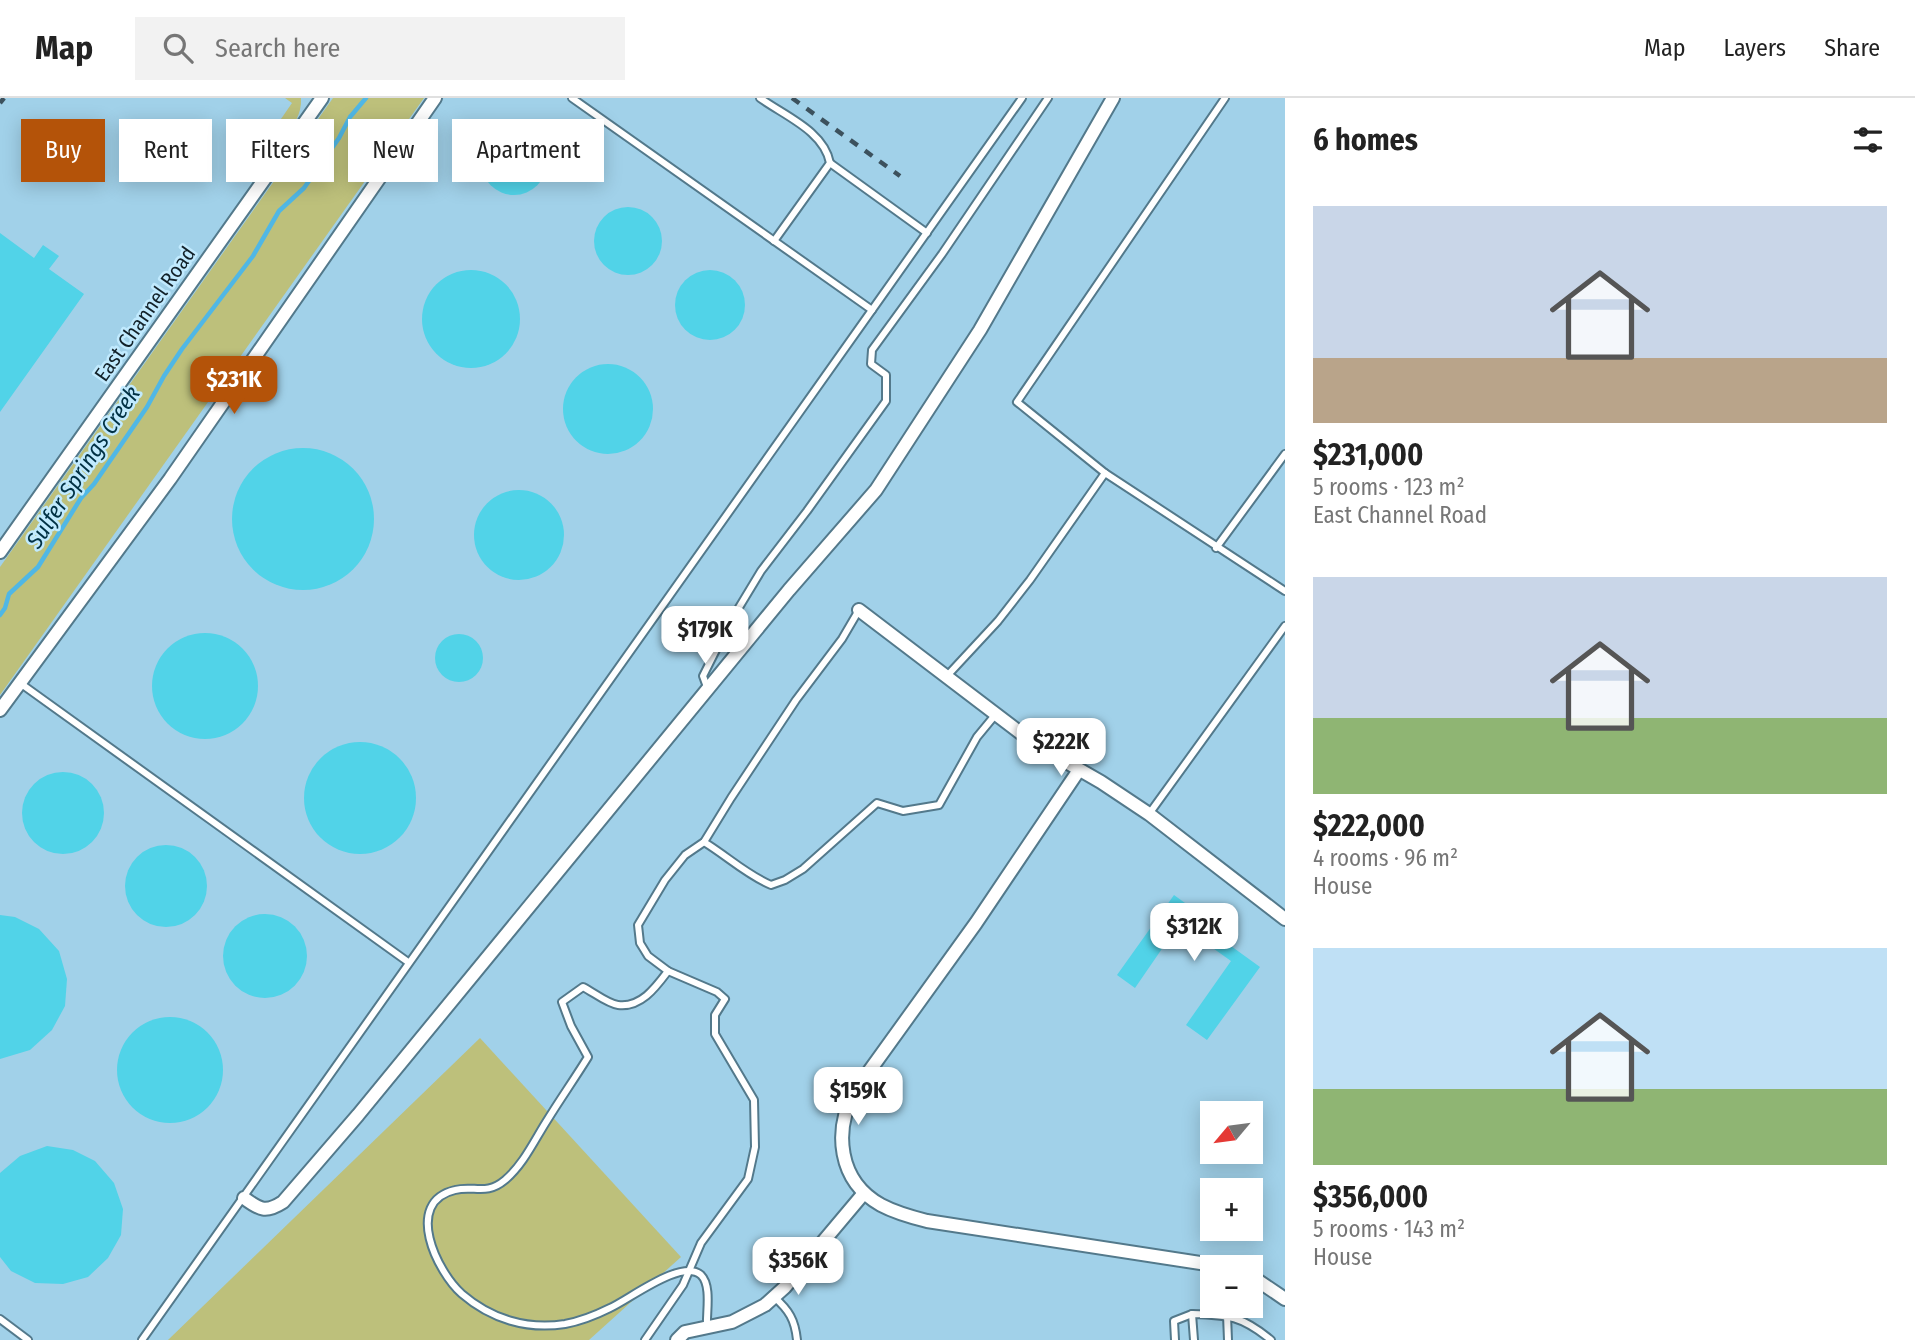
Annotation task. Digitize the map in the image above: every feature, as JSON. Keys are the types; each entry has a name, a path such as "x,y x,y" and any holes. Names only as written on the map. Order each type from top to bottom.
{"street":[{"name":"East Channel Road","path":"0,552 322,98"},
{"path":"0,709 170,479 435,98"},
{"path":"244,1198 258,1208 272,1209 284,1202 876,490 980,330 1113,98"},
{"path":"859,610 1035,744 1150,814 1285,919"},
{"path":"1079,770 846,1107 841,1143 845,1161 864,1193 900,1214 927,1221 1200,1263"},
{"path":"677,1340 685,1332 732,1322 748,1315 774,1297 864,1193"},
{"path":"1263,1284 1285,1299"}],"lane":[{"path":"572,98 872,310"},
{"path":"760,98 811,132 828,152 830,163 927,233"},
{"path":"142,1340 1022,98"},
{"path":"708,689 703,676 729,624 755,582 886,401 886,375 871,363 872,350 942,254 1048,98"},
{"path":"1225,98 1017,402 1105,473 1285,591"},
{"path":"774,242 830,163"},
{"path":"1216,548 1285,454"},
{"path":"946,677 998,621 1030,580 1105,473"},
{"path":"645,1340 683,1285 701,1243 748,1179 755,1147 754,1100 715,1034 715,1015 725,999 717,992 668,971 648,956 640,943 638,925 665,880 685,855 704,842 730,798 796,700 842,639 859,610"},
{"path":"1150,814 1285,626"},
{"path":"19,682 408,962"},
{"path":"704,842 754,878 771,885 785,880 803,869 877,803 903,811 939,805 977,737 996,714"},
{"path":"668,971 646,997 636,1002 618,1005 583,987 562,1002 571,1026 588,1057 505,1181 486,1190 454,1190 440,1198 429,1216 427,1230 436,1259 458,1290 475,1306 496,1317 522,1324 567,1323 590,1317 664,1279 690,1271 700,1274 707,1287 707,1327"},
{"path":"774,1297 791,1314 797,1340"},
{"path":"1175,1340 1174,1321 1192,1314 1200,1314"},
{"path":"1192,1314 1194,1340"},
{"path":"1227,1318 1228,1340"},
{"path":"1235,1318 1253,1325 1263,1337 1271,1340"},
{"path":"0,1319 28,1340"}],"shaded area":[{"path":"0,98 380,98 365,119 348,119 348,143 334,163 334,119 226,119 226,182 320,182 0,634"},
{"path":"406,98 1285,98 1285,1340 0,1340 0,675 348,180 438,182 438,119 391,119"}],"green space":[{"path":"285,98 301,98 296,119 281,119 292,103"},
{"path":"333,98 424,98 409,119 348,119 348,182 364,182 0,695 0,567 273,182 334,182 334,119 318,119"},
{"path":"480,1038 681,1257 589,1340 168,1340"}],"building":[{"path":"489,182 539,182 532,189 514,195"},
{"path":"621,207 635,207 647,212 657,222 662,241 657,260 647,270 635,275 621,275 609,270 599,260 594,248 594,234 599,222 609,212"},
{"path":"0,233 34,258 43,245 59,256 49,269 84,294 0,412"},
{"path":"471,270 490,274 505,285 516,300 520,319 516,338 505,353 490,364 471,368 452,364 437,353 426,338 422,319 426,300 437,285 452,274"},
{"path":"717,270 730,276 739,285 743,291 743,319 735,330 724,338 703,340 685,330 677,319 675,298 685,280 696,272"},
{"path":"608,364 625,368 640,377 649,392 653,409 649,426 640,441 625,450 608,454 591,450 576,441 567,426 563,409 567,392 576,377 591,368"},
{"path":"303,448 330,453 353,469 369,492 374,519 369,546 353,569 330,585 303,590 276,585 253,569 237,546 232,519 237,492 253,469 276,453"},
{"path":"519,490 536,494 551,503 560,518 564,535 560,552 551,567 536,576 519,580 502,576 487,567 478,552 474,535 478,518 487,503 502,494"},
{"path":"205,633 225,637 242,649 254,666 258,686 254,706 242,723 225,735 205,739 185,735 168,723 156,706 152,686 156,666 168,649 185,637"},
{"path":"459,634 468,635 476,641 482,649 482,667 476,675 468,681 459,682 450,681 442,675 436,667 435,658 436,649 442,641 450,635"},
{"path":"360,742 381,746 399,759 412,777 416,798 412,819 399,837 381,850 360,854 339,850 321,837 308,819 304,798 308,777 321,759 339,746"},
{"path":"55,772 71,772 86,779 97,790 104,805 101,829 92,842 71,854 55,854 40,847 29,836 22,821 22,805 29,790 40,779"},
{"path":"166,845 182,848 195,857 204,870 207,886 204,902 195,915 182,924 166,927 150,924 137,915 128,902 125,886 128,870 137,857 150,848"},
{"path":"1174,895 1229,935 1224,941 1260,967 1207,1040 1186,1025 1231,961 1179,924 1135,988 1117,975"},
{"path":"265,914 281,917 295,926 304,940 307,956 304,972 295,986 281,995 265,998 249,995 235,986 226,972 223,956 226,940 235,926 249,917"},
{"path":"0,915 15,917 39,929 59,951 67,979 65,1006 52,1030 30,1050 0,1059"},
{"path":"170,1017 190,1021 207,1033 219,1050 223,1070 219,1090 207,1107 190,1119 170,1123 150,1119 133,1107 121,1090 117,1070 121,1050 133,1033 150,1021"},
{"path":"47,1146 73,1150 95,1161 114,1183 123,1209 121,1235 108,1258 88,1277 63,1284 35,1283 11,1271 0,1257 0,1173 20,1156"}],"waterway":[{"name":"Sulfer Springs Creek","path":"0,615 9,594 38,567 81,498 94,484 147,407 182,349 253,256 279,211 304,188 339,138 350,117 366,98"}],"railway":[{"path":"0,103 4,98"},
{"path":"792,98 900,176"}]}
